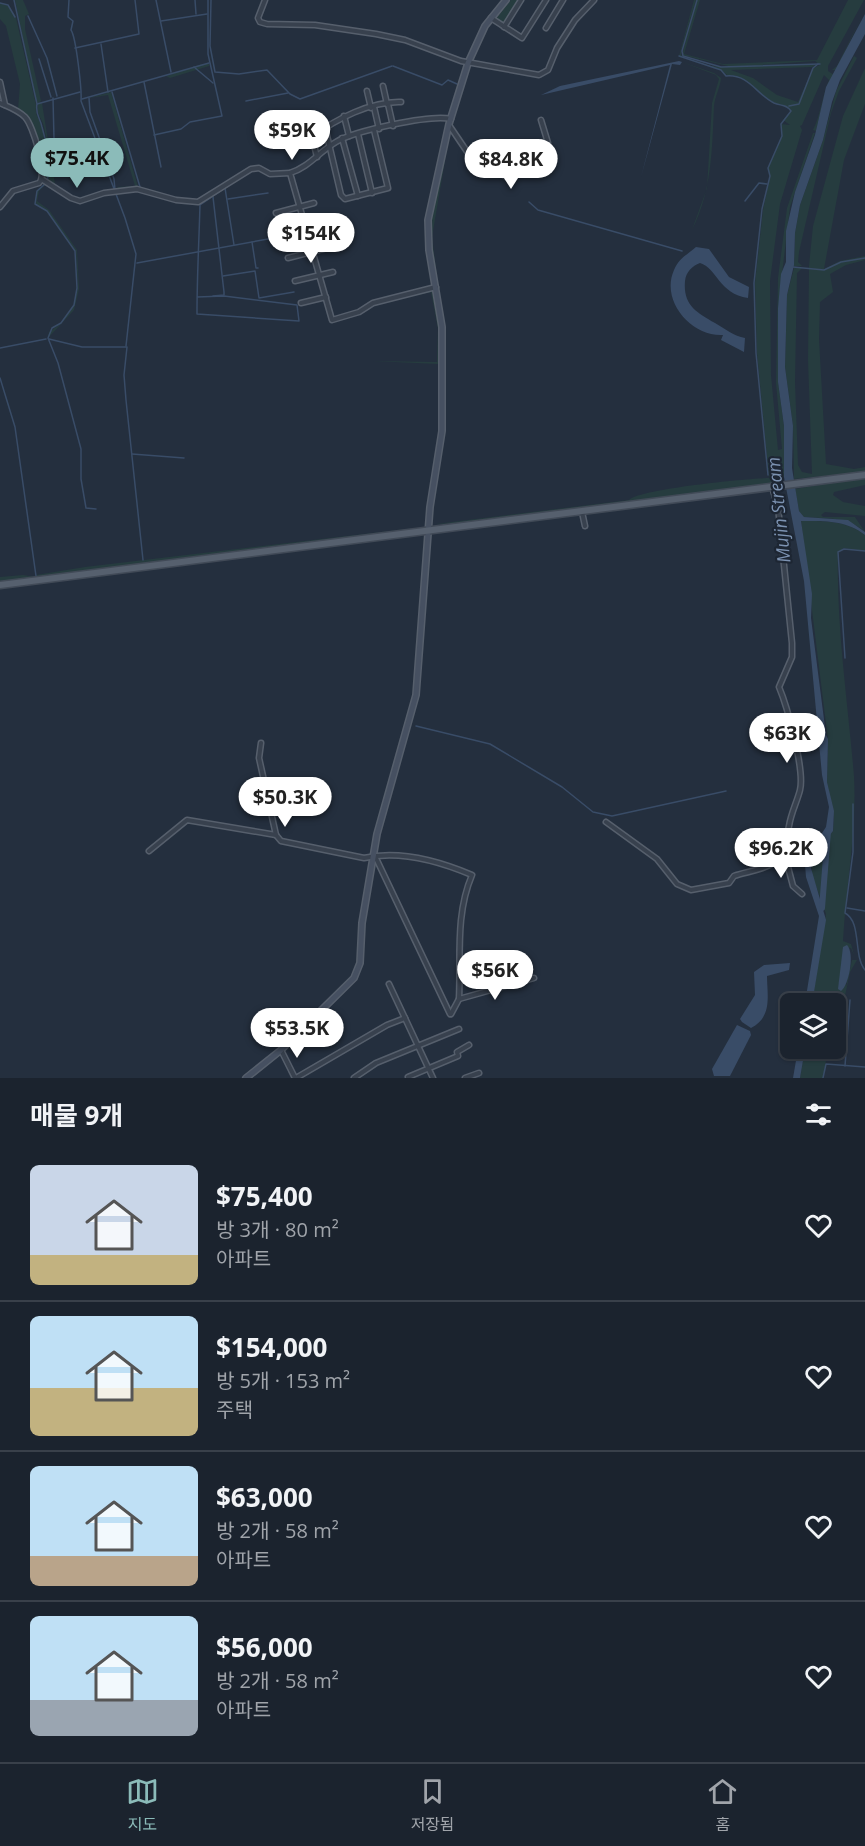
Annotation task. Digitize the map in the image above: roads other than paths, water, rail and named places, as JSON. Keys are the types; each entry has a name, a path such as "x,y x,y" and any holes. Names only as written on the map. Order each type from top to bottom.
{"main road":[{"path":"246,1078 281,1050 354,978 360,963 362,922 374,854 416,695 429,531 442,431 442,327 427,231 450,122 468,63 491,18 506,0"},
{"path":"0,585 865,476"}],"street":[{"path":"265,0 258,18 260,22 267,24 315,25 387,36 468,63 529,75 543,74 554,61 556,48 575,20 594,0"},
{"path":"504,27 520,0"},
{"path":"491,18 522,38 546,0"},
{"path":"546,28 563,0"},
{"path":"0,82 5,106"},
{"path":"383,86 393,126"},
{"path":"325,127 341,195 345,199 388,188 367,91"},
{"path":"316,157 312,137 325,127 344,116 401,102"},
{"path":"0,103 19,112 30,123 43,168 43,180"},
{"path":"344,116 349,136"},
{"path":"43,180 76,200 84,201 100,194 143,189 176,200 198,202 251,168 259,168 270,174 290,173 306,167 329,146 342,138 431,117 450,122 470,156 510,179 548,143 542,120"},
{"path":"358,134 372,193"},
{"path":"342,138 358,196"},
{"path":"290,173 332,320 358,312 383,300 436,287"},
{"path":"0,207 13,190 33,186 43,180"},
{"path":"276,213 314,203"},
{"path":"282,235 317,226"},
{"path":"288,258 327,248"},
{"path":"295,281 333,272"},
{"path":"301,303 326,297"},
{"path":"774,487 792,644 792,657 778,687 788,710 790,732 798,758 800,789 792,808 784,851 793,886 802,894"},
{"path":"582,512 585,526"},
{"path":"261,743 259,758 276,836 281,841 364,858 374,854 436,861 472,875 467,888 459,932 459,999 450,1014 374,854"},
{"path":"149,851 187,820 276,836"},
{"path":"606,822 657,859 678,884 691,890 729,883 734,876 773,864 784,851"},
{"path":"459,999 534,978"},
{"path":"389,984 433,1078"},
{"path":"281,1050 295,1078 387,1025 405,1018"},
{"path":"353,1078 376,1063 459,1029"},
{"path":"408,1077 458,1056 457,1052 469,1045"},
{"path":"465,1078 479,1072"}],"water":[{"path":"865,14 865,34 840,80 823,140 800,205 795,233 794,265 787,295 785,367 793,426 792,468 799,511 804,517 848,520 865,532 865,535 850,526 834,522 801,521 812,594 811,618 828,739 827,782 834,811 833,831 815,854 811,868 826,920 814,993 807,993 819,916 806,877 805,865 810,851 826,827 829,807 822,775 804,581 784,477 784,426 778,382 778,308 781,274 786,262 786,231 795,192 815,135 826,87"},
{"path":"682,62 680,65 672,64 641,177 670,65 541,95 560,86"},
{"path":"696,247 709,249 729,277 749,287 748,298 738,296 731,292 711,270 700,263 690,270 685,281 686,296 692,307 730,332 745,338 744,352 721,340 723,335 700,330 682,315 675,305 671,294 674,270 681,260"},
{"path":"847,945 851,955 850,969 841,991 838,989 843,947"},
{"path":"790,963 789,970 767,976 768,997 763,1018 751,1028 742,1022 740,1019 755,995 754,972 764,965"},
{"path":"737,1025 750,1031 751,1035 730,1076 714,1076 712,1069"},
{"path":"796,1059 803,1059 800,1078 793,1078"}],"waterway":[{"path":"14,0 37,113 47,146 49,161 47,180"},
{"path":"69,0 68,17 73,21 71,30 75,42 81,101 125,218 136,254 126,346"},
{"path":"75,48 139,34 135,0"},
{"path":"156,0 171,72"},
{"path":"195,0 196,14"},
{"path":"154,135 181,129 190,122 222,116 208,54 208,0"},
{"path":"211,0 210,46 215,72 239,74 267,70 290,94 300,99 392,66"},
{"path":"697,0 682,51 683,56 721,67 820,64"},
{"path":"0,3 8,5 15,17"},
{"path":"161,21 207,14"},
{"path":"28,16 47,58 57,96"},
{"path":"101,44 108,92"},
{"path":"679,56 721,70 726,76 741,78 774,103 785,106 791,111 781,124 782,136 768,168 770,176 762,209 754,283 756,353 768,475"},
{"path":"39,59 51,97"},
{"path":"82,99 209,63"},
{"path":"789,106 799,104 813,68 818,64"},
{"path":"393,66 442,85 448,80 457,84"},
{"path":"194,67 213,83"},
{"path":"144,82 161,167"},
{"path":"37,104 80,92"},
{"path":"112,92 140,187"},
{"path":"246,101 288,93"},
{"path":"53,98 54,139"},
{"path":"89,98 90,112 114,179 115,190"},
{"path":"745,201 759,183 767,184"},
{"path":"45,184 37,191 35,204 47,211 75,251 77,288 74,305 61,323 52,328 48,338 58,363 81,449 81,479 86,508 96,509"},
{"path":"225,188 234,245"},
{"path":"197,297 224,296 297,305 299,321 197,314 197,299 197,286 200,205 225,188"},
{"path":"228,199 268,193"},
{"path":"213,197 224,292 224,295 213,296"},
{"path":"529,202 538,210 682,251"},
{"path":"137,263 279,237"},
{"path":"252,242 256,268 258,268"},
{"path":"793,267 824,270 841,262 865,258"},
{"path":"223,276 255,271 259,298 294,292"},
{"path":"0,348 46,339"},
{"path":"49,339 82,347 127,347 124,375 143,560"},
{"path":"0,378 15,427 36,576"},
{"path":"132,454 184,458"},
{"path":"845,658 838,552 844,549 865,551"},
{"path":"416,726 490,744 562,787 593,812 612,816 726,791"},
{"path":"853,804 853,852 845,913 854,924 859,956 865,970"},
{"name":"Mujin Stream","path":"822,908 828,831"},
{"path":"847,908 865,911"},
{"path":"845,1066 850,1000"},
{"path":"823,1078 826,1064 865,1067"}]}
